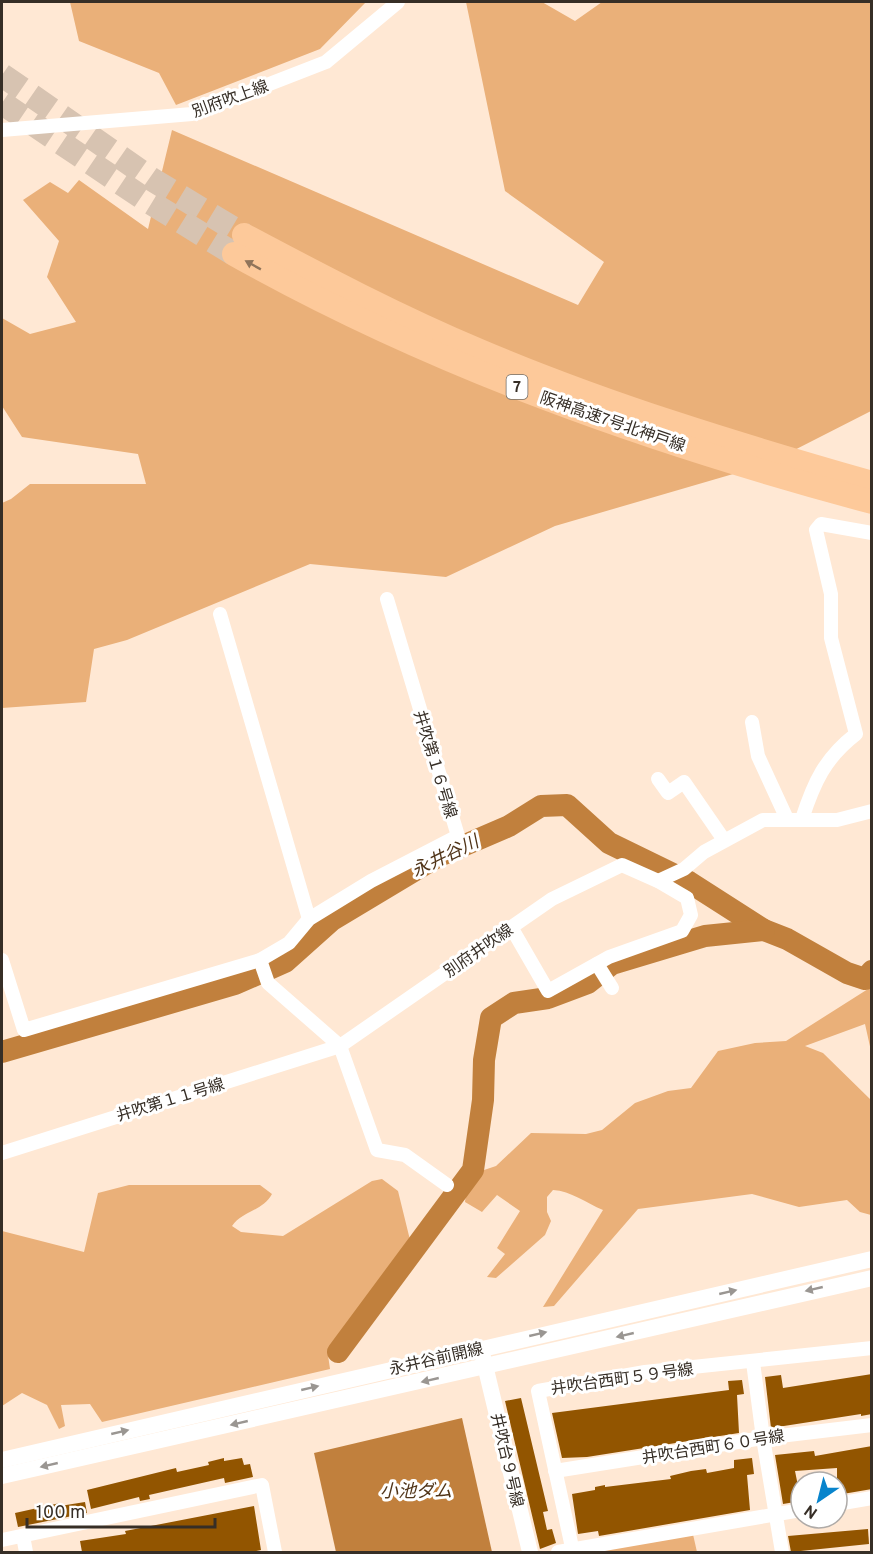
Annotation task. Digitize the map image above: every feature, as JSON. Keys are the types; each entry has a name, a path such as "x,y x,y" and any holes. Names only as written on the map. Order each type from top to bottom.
{"highway":[{"name":"阪神高速7号北神戸線","path":"239,244 403,339 542,397 690,449 814,487 872,502"},
{"name":"阪神高速7号北神戸線","path":"284,269 480,351 697,431 872,483"},
{"path":"284,269 872,474"},
{"path":"284,269 376,335 507,399 665,456 761,486 830,505 872,510"}],"street":[{"name":"別府吹上線","path":"2,130 192,114 326,62 398,2"},
{"path":"802,819 813,784 837,749 856,734 831,638 831,594 816,530 821,524 872,533"},
{"name":"井吹第１６号線","path":"2,960 24,1030 261,963 289,943 309,919 371,881 458,836 387,599"},
{"path":"220,614 309,919"},
{"path":"752,722 758,756 787,819"},
{"path":"658,779 668,793 684,782 724,840"},
{"path":"658,881 684,869 704,852 763,820 837,820 872,811"},
{"name":"別府井吹線","path":"340,1046 552,898 622,866 658,881"},
{"path":"511,927 548,991 604,974 682,931 692,915 687,898 658,881"},
{"path":"261,963 268,983 340,1046 377,1150 405,1155 447,1185"},
{"name":"井吹第１１号線","path":"2,1153 340,1046"},
{"name":"永井谷前開線","path":"2,1460 872,1259"},
{"name":"永井谷前開線","path":"2,1476 487,1367 852,1280 872,1278"},
{"name":"井吹台９号線","path":"481,1348 530,1552"},
{"name":"井吹台西町５９号線","path":"573,1551 538,1391 645,1372 872,1348"},
{"path":"753,1362 782,1552"},
{"name":"井吹台西町６０号線","path":"555,1471 763,1438 872,1425"},
{"path":"2,1540 262,1485 275,1552"},
{"path":"849,1502 872,1498"},
{"path":"558,1552 789,1512"},
{"path":"23,1536 26,1552"}],"shaded area":[{"path":"70,2 366,2 320,49 176,105 159,73 79,41"},
{"path":"466,2 542,2 575,21 602,2 871,2 871,411 767,464 555,526 446,577 310,564 127,640 94,649 86,702 2,708 2,503 30,484 146,484 138,454 22,437 2,406 2,318 30,334 76,322 47,277 59,241 23,200 50,182 68,193 79,180 148,229 172,130 578,305 604,262 505,191"},
{"path":"871,983 871,1051 865,1024 805,1046 823,1053 871,1100 871,1215 860,1212 847,1200 799,1207 752,1194 638,1209 554,1306 543,1307 603,1210 572,1195 553,1190 547,1197 547,1212 551,1221 545,1235 496,1278 487,1277 505,1254 497,1248 520,1211 497,1195 482,1212 465,1202 466,1193 478,1172 496,1166 531,1133 586,1134 602,1130 635,1103 668,1091 691,1088 718,1051 755,1043 786,1041 868,989"},
{"path":"382,1179 398,1191 411,1244 328,1355 330,1369 102,1422 90,1404 61,1405 65,1426 59,1429 47,1405 22,1393 2,1406 2,1231 84,1252 98,1193 129,1185 260,1185 272,1194 268,1200 241,1217 232,1226 241,1232 283,1236 372,1181"},
{"path":"692,1530 697,1552 573,1552"}],"water":[{"name":"小池ダム","path":"462,1418 492,1552 336,1552 314,1453"}],"building":[{"path":"872,1374 872,1414 771,1428 765,1377 781,1375 783,1388"},
{"path":"742,1380 744,1394 737,1395 739,1433 587,1457 562,1458 552,1413 729,1390 728,1381"},
{"path":"521,1398 548,1511 543,1512 547,1530 552,1529 556,1543 540,1549 505,1401"},
{"path":"872,1446 872,1489 849,1493 849,1470 837,1470 837,1468 789,1470 789,1503 783,1504 775,1455 814,1451 815,1456"},
{"path":"224,1458 224,1461 242,1458 244,1465 250,1464 253,1477 225,1483 224,1478 149,1495 150,1499 140,1501 139,1497 91,1509 87,1490 176,1468 177,1472 209,1465 208,1462"},
{"path":"752,1458 754,1474 747,1475 750,1510 599,1536 598,1531 578,1534 572,1494 595,1490 595,1487 605,1485 605,1487 671,1479 670,1476 691,1471 706,1469 707,1473 734,1468 734,1460"},
{"path":"85,1502 87,1513 18,1527 15,1513 60,1503 60,1506"},
{"path":"254,1506 261,1550 251,1552 82,1552 80,1541 126,1534 125,1531"},
{"path":"868,1529 869,1544 791,1552 788,1536"}],"waterway":[{"name":"永井谷川","path":"2,1052 235,984 285,962 332,920 437,857 509,826 541,806 567,805 609,843 689,882 764,930 787,939 847,973 865,979 872,971"},
{"path":"338,1352 473,1170 483,1100 484,1060 491,1018 514,1003 548,998 588,983 612,964 705,936 764,930"}],"tunnel":[{"path":"2,75 153,180 244,235"},
{"path":"2,103 143,198 234,254"}]}
